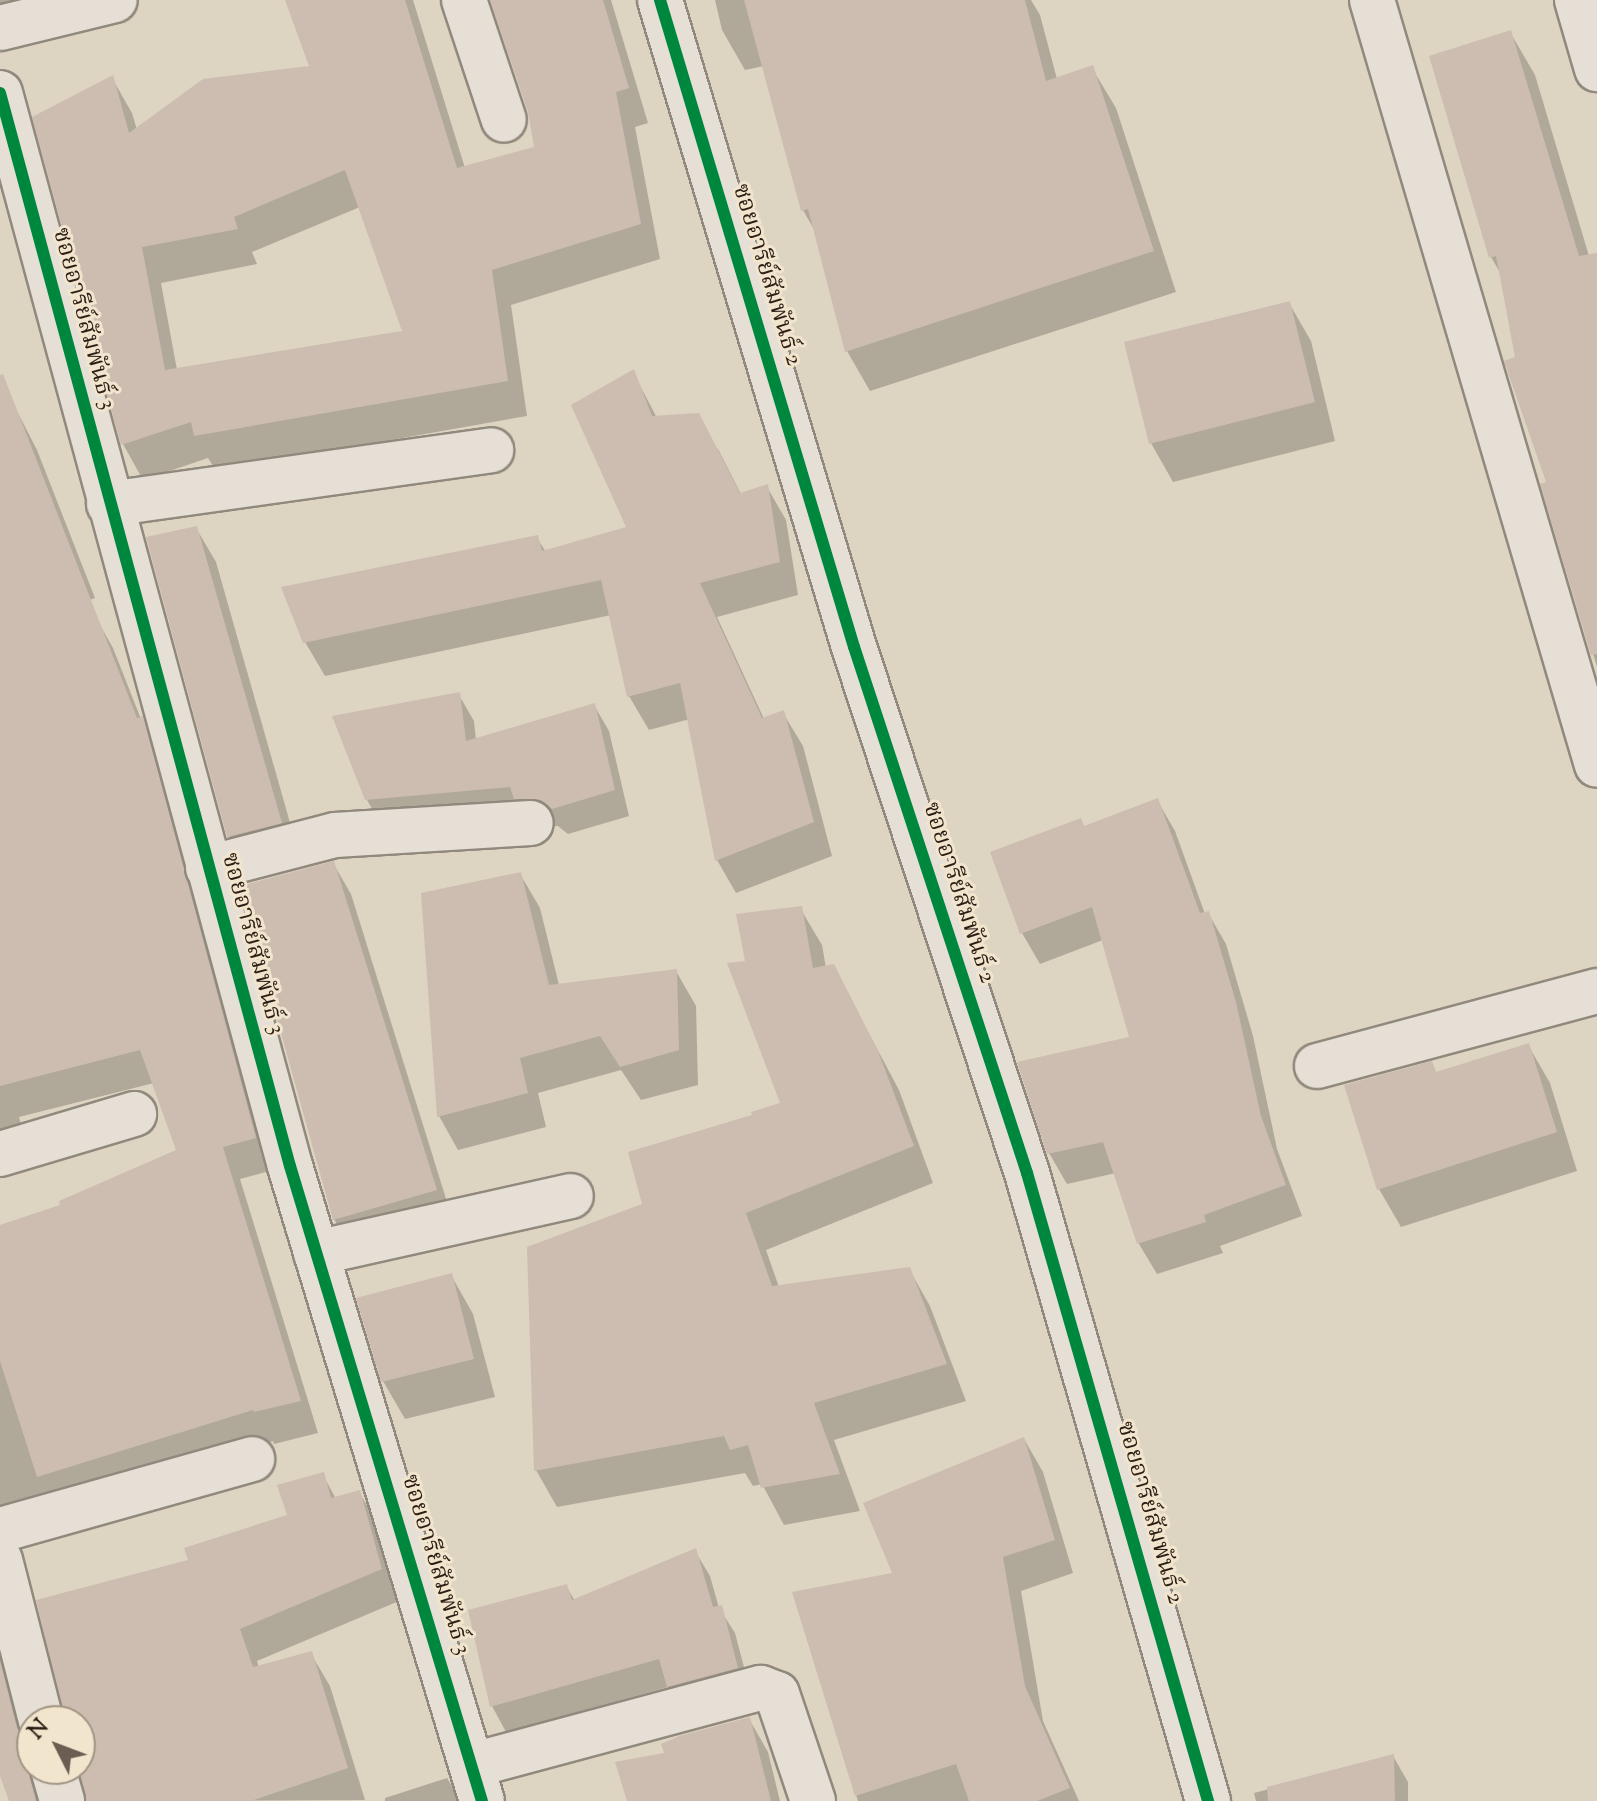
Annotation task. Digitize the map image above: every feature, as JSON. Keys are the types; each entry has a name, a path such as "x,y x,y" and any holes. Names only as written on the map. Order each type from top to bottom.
{"street":[{"path":"0,28 115,0"},
{"path":"464,0 504,120"},
{"name":"ซอยอารีย์สัมพันธ์ 2","path":"660,0 854,647 1027,1173 1208,1801"},
{"path":"1372,0 1597,765"},
{"path":"1577,0 1597,69"},
{"name":"ซอยอารีย์สัมพันธ์ 3","path":"0,93 208,868 316,1253 478,1783"},
{"path":"109,504 491,450"},
{"path":"208,868 335,835 531,823"},
{"path":"1317,1066 1597,991"},
{"path":"0,1154 134,1114"},
{"path":"316,1253 571,1196"},
{"path":"0,1530 252,1459"},
{"path":"0,1560 37,1705"},
{"path":"478,1783 761,1688 777,1694 813,1801"}],"building":[{"path":"285,0 405,0 457,168 534,147 528,112 490,0 603,0 629,88 616,92 641,224 492,270 508,381 194,436 191,422 121,445 32,117 113,75 129,133 203,79 309,66","holes":["345,170 402,331 165,370 142,247 238,229 234,217"]},
{"path":"744,0 1025,0 1046,81 1093,65 1154,251 845,352 808,209 801,211"},
{"path":"1511,30 1579,256 1597,253 1597,654 1591,655 1540,484 1546,482 1504,361 1515,357 1496,256 1489,258 1429,56"},
{"path":"1290,301 1315,402 1149,444 1124,342"},
{"path":"634,369 652,416 699,413 740,493 768,484 780,562 700,583 762,718 784,710 814,822 715,861 680,683 627,697 601,580 303,643 281,587 538,535 542,551 626,527 571,405"},
{"path":"3,374 137,718 143,716 256,1138 223,1147 301,1401 253,1410 37,1477 0,1361 0,1225 60,1205 59,1201 176,1150 140,1050 0,1086 0,375"},
{"path":"197,526 282,823 227,837 146,537"},
{"path":"460,692 466,741 595,703 615,790 552,809 541,800 514,799 510,787 365,800 332,716"},
{"path":"1158,798 1200,913 1209,911 1236,1002 1261,1116 1286,1185 1204,1215 1206,1222 1137,1244 1103,1142 1047,1154 1017,1062 1129,1037 1092,907 1020,934 990,852 1081,818 1084,826"},
{"path":"334,861 437,1190 333,1220 240,886"},
{"path":"521,872 549,985 677,969 679,1050 620,1067 600,1036 520,1058 528,1093 437,1117 421,893"},
{"path":"802,906 813,968 834,964 878,1051 914,1146 746,1213 772,1286 910,1267 947,1364 814,1403 840,1474 761,1488 748,1445 730,1450 724,1436 534,1471 527,1247 642,1204 628,1152 752,1115 751,1112 780,1103 727,963 745,961 736,914"},
{"path":"1529,1043 1557,1132 1377,1190 1344,1085 1432,1061 1436,1072"},
{"path":"452,1273 474,1359 381,1382 356,1298"},
{"path":"1024,1437 1055,1540 1003,1557 1025,1686 1070,1788 1037,1801 969,1801 956,1764 855,1796 792,1592 892,1573 863,1503"},
{"path":"324,1472 331,1498 360,1490 382,1569 240,1629 253,1667 312,1651 348,1768 251,1801 86,1801 82,1785 96,1785 96,1705 61,1705 36,1600 188,1560 184,1548 287,1515 277,1485"},
{"path":"696,1548 713,1607 722,1605 738,1668 667,1687 659,1659 490,1707 468,1610 567,1584 572,1600"},
{"path":"0,1661 16,1724 16,1785 32,1785 36,1801 9,1801 0,1776"},
{"path":"750,1717 771,1801 627,1801 615,1762 664,1753 661,1744 679,1736"},
{"path":"1394,1754 1395,1801 1268,1801 1267,1787"}],"cycle path":[{"path":"660,0 854,647 1027,1173 1208,1801"},
{"path":"0,93 290,1166 482,1801"}]}
